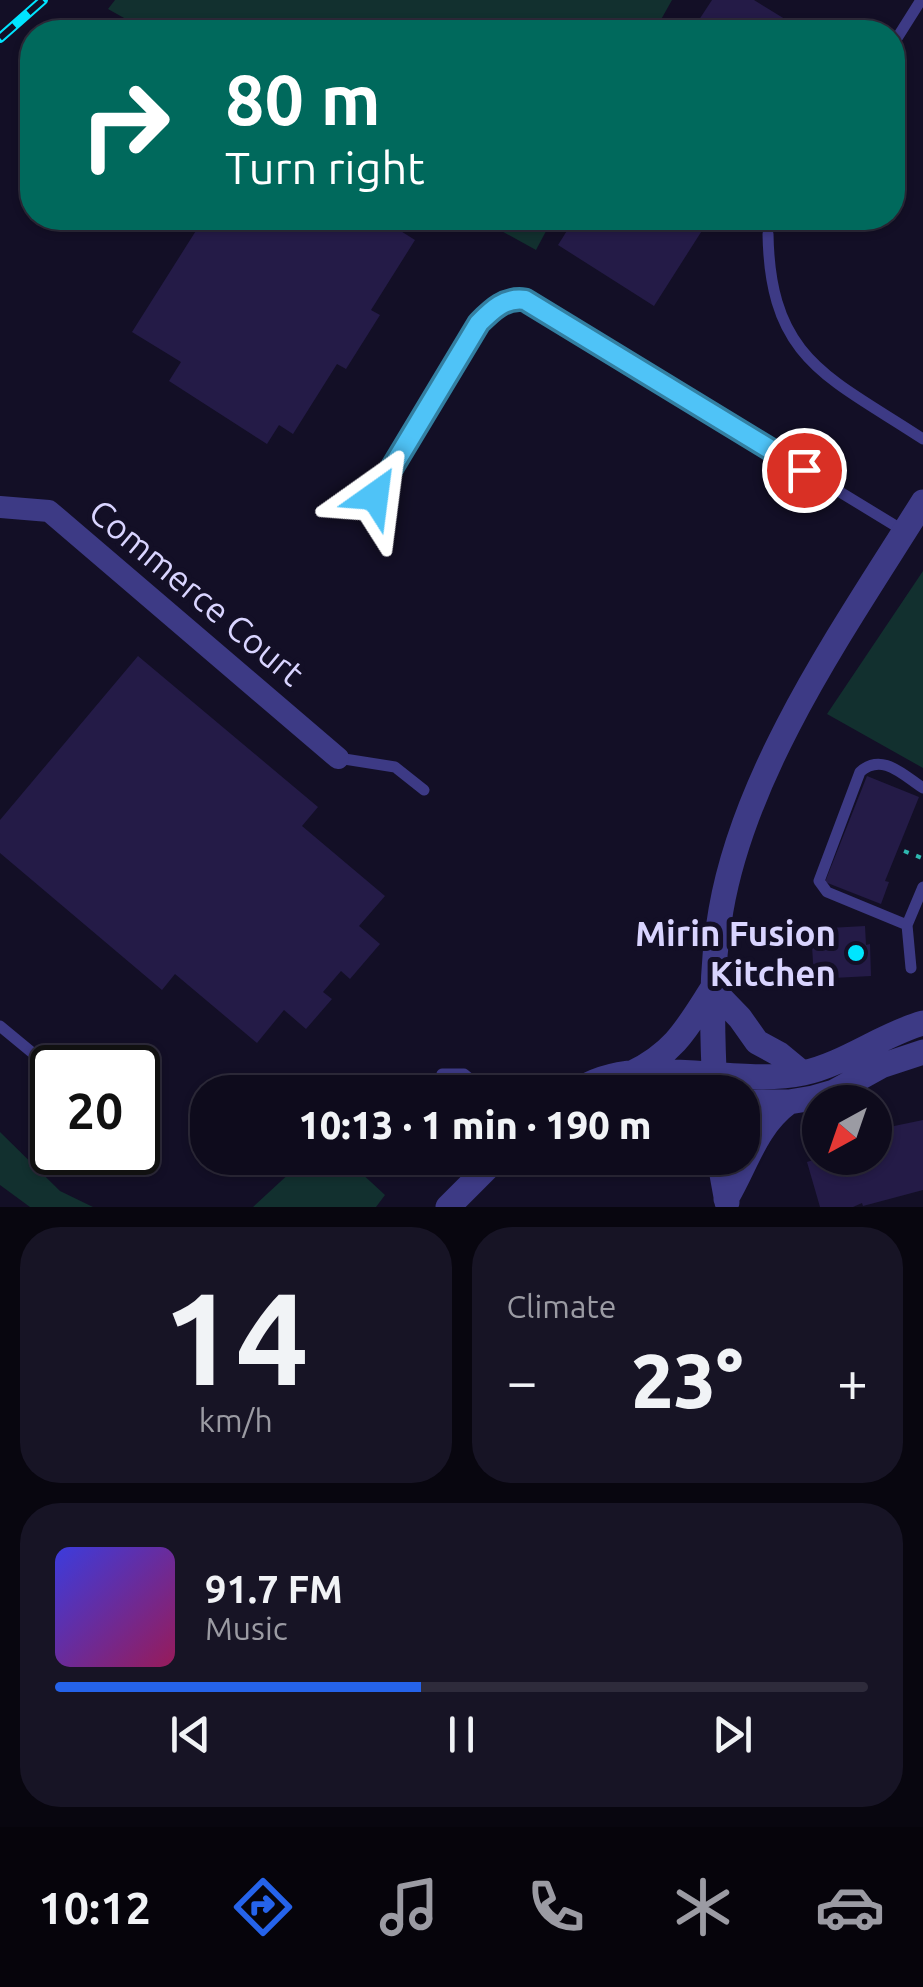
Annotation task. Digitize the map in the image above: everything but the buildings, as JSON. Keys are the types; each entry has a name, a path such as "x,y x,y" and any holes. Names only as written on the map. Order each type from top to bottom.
{"street":[{"path":"714,1075 712,988 721,906 758,792 788,724 824,660 923,502"},
{"name":"Commerce Court","path":"0,507 48,511 338,758"},
{"path":"621,1075 651,1064 676,1045 712,988"},
{"path":"712,988 757,1042 802,1073"},
{"path":"760,1077 802,1073 923,1024"},
{"path":"760,1102 790,1102 834,1092 881,1066 923,1052"},
{"path":"631,1073 646,1075"},
{"path":"724,1186 744,1168 752,1142 790,1102"},
{"path":"448,1207 481,1175"}],"lane":[{"path":"905,25 921,0"},
{"path":"768,234 768,270 774,300 794,343 815,368 923,440"},
{"path":"375,496 479,323 500,304 514,298 525,300 904,532"},
{"path":"338,758 395,767 424,790"},
{"path":"907,925 827,892 818,881 864,766 885,763 923,788"},
{"path":"911,968 907,925 923,889"},
{"path":"0,1026 30,1051"}],"path":[{"path":"904,852 922,858"}],"green space":[{"path":"115,0 672,0 661,20 128,20 108,9"},
{"path":"500,230 547,230 536,250"},
{"path":"923,571 923,768 827,714"},
{"path":"0,1132 30,1162 30,1175 44,1175 60,1191 93,1207 30,1207 0,1185"},
{"path":"288,1175 363,1175 385,1195 376,1207 253,1207"}],"railway":[{"path":"20,20 43,0"},
{"path":"0,38 20,20"}],"place":[{"name":"Mirin Fusion Kitchen","path":"856,953"}],"route":[{"path":"375,496 479,323 500,304 514,298 525,300 804,470"}]}
